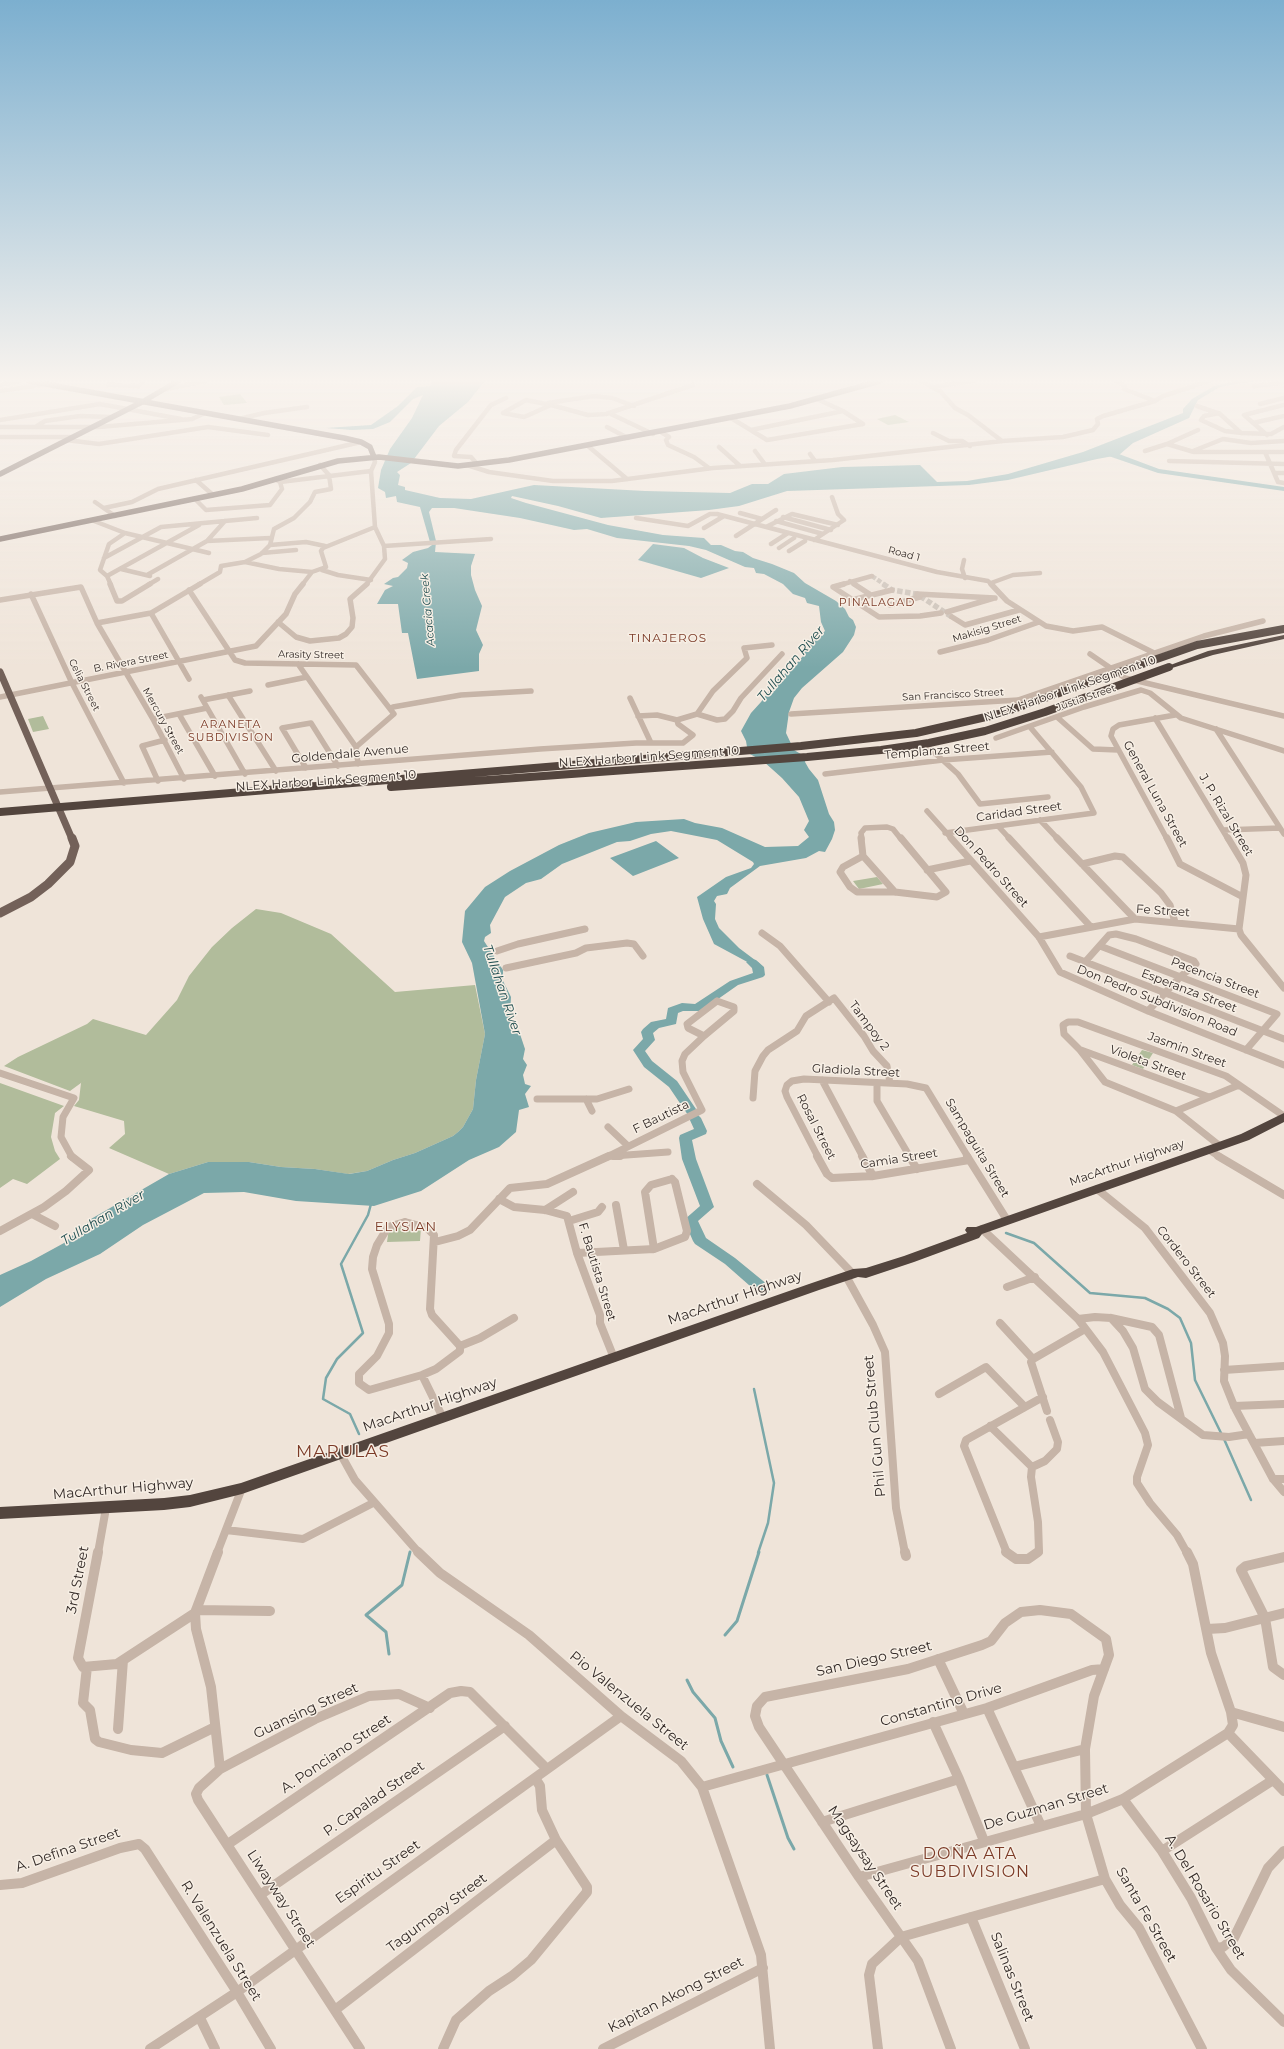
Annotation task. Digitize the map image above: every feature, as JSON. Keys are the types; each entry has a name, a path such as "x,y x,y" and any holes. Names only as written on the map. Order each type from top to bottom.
{"highway":[{"name":"NLEX Harbor Link Segment 10","path":"0,812 801,746 909,734 999,714 1197,645 1284,629"},
{"name":"NLEX Harbor Link Segment 10","path":"0,818 881,750 953,739 985,731 1045,712 1190,659 1234,647 1284,637"},
{"name":"MacArthur Highway","path":"0,1513 106,1508 190,1501 242,1488 852,1274 866,1273 909,1259 975,1235 980,1230 1007,1220 1245,1137 1284,1116"}],"main road":[{"path":"0,539 94,521 277,481 289,477"},
{"path":"0,672 73,838 75,846 73,857 62,871 44,888 0,913"}],"street":[{"path":"104,508 132,502 158,489 211,477"},
{"path":"195,499 206,510 270,505 273,504 282,489 277,481 315,477"},
{"path":"270,545 270,538 277,527 294,518 310,502 315,492 331,490 329,477"},
{"path":"312,572 295,594 286,614 278,622 290,633 305,640 322,640 341,637 349,632 353,624 350,599 371,580 385,559 384,546 375,527 371,477"},
{"path":"522,477 553,481 612,481 645,477"},
{"path":"1276,477 1278,482 1284,483"},
{"path":"196,480 213,495"},
{"path":"814,540 838,526 844,520 838,514 832,497"},
{"path":"95,502 115,516"},
{"path":"736,536 776,510"},
{"path":"740,513 762,519"},
{"path":"636,518 688,526 710,514 786,534"},
{"path":"766,527 784,517 793,514 838,526"},
{"path":"704,528 722,517"},
{"path":"784,517 831,530"},
{"path":"104,558 140,537 161,527 256,518"},
{"path":"94,521 125,534 209,553"},
{"path":"146,575 207,541 225,521"},
{"path":"776,521 823,534"},
{"path":"106,576 201,523"},
{"path":"752,525 766,527 794,538 816,544 830,544"},
{"path":"322,570 326,564 321,551 325,546 375,527"},
{"path":"121,569 158,579 120,601 117,601 106,576 100,570 109,544 125,534"},
{"path":"771,544 786,534"},
{"name":"Road 1","path":"786,534 965,578 991,582"},
{"path":"207,541 212,542 270,538"},
{"path":"779,548 794,538"},
{"path":"384,546 491,539"},
{"path":"789,551 805,541"},
{"path":"97,623 150,613 220,572 221,566 245,562 262,553 270,545 306,542 325,546"},
{"path":"262,553 296,550"},
{"path":"964,560 962,569 965,578"},
{"path":"245,562 279,569 312,572 322,570 338,575 371,580"},
{"path":"1040,573 1013,575 991,582 1002,597 1019,610 1046,626 1070,630 1102,627 1156,654"},
{"path":"872,576 833,587 874,614 885,618 941,613"},
{"path":"850,581 870,595"},
{"name":"Mercury Street","path":"31,594 81,587 97,623 124,672 154,719 184,779"},
{"path":"190,590 229,652"},
{"path":"852,600 892,590"},
{"path":"0,600 31,594"},
{"name":"Celia Street","path":"31,594 72,683 124,783"},
{"path":"890,605 919,595 995,598"},
{"path":"947,612 1002,597"},
{"path":"952,617 965,625 1019,610"},
{"path":"150,613 189,679"},
{"name":"San Francisco Street","path":"792,714 1018,700 1156,654 1204,636 1263,621"},
{"name":"B. Rivera Street","path":"0,697 256,646 278,622"},
{"name":"Makisig Street","path":"940,652 988,640 1039,622"},
{"path":"697,714 713,691 747,658 744,648 772,646"},
{"name":"Arasity Street","path":"229,652 235,660 241,662 356,665 394,714 356,747"},
{"path":"638,716 657,716 677,720 697,714 717,720 725,719 734,711 741,698 782,654"},
{"path":"1090,654 1125,678 1284,716"},
{"path":"298,664 356,747 358,764"},
{"path":"268,685 307,677"},
{"name":"Justia Street","path":"996,738 1141,690 1150,693 1175,715"},
{"path":"245,774 202,698 250,691"},
{"path":"393,707 462,695 531,691"},
{"path":"228,695 276,771"},
{"path":"630,698 651,743"},
{"path":"154,719 207,708"},
{"path":"179,714 215,776"},
{"path":"1175,715 1284,751"},
{"name":"General Luna Street","path":"1175,715 1122,724 1114,728 1110,736 1154,813 1180,864 1187,869 1243,896"},
{"path":"1057,717 1093,749 1118,750"},
{"name":"J. P. Rizal Street","path":"1155,718 1245,869 1246,875 1239,929"},
{"name":"Goldendale Avenue","path":"0,792 184,779 561,748 651,743 683,743 693,736 692,733 678,724 677,720"},
{"path":"306,768 282,728 310,722 338,766"},
{"path":"1030,727 1052,752"},
{"path":"1216,729 1284,834"},
{"path":"158,780 142,746 165,740"},
{"path":"926,745 958,774 980,804 1048,797"},
{"name":"Templanza Street","path":"825,774 943,760 1052,752"},
{"name":"Caridad Street","path":"945,833 1092,814 1095,812 1081,787 1052,752"},
{"name":"Don Pedro Street","path":"927,811 1039,937"},
{"path":"1040,820 1135,919"},
{"path":"998,826 1091,927"},
{"path":"863,856 842,867 840,872 850,887 857,892 895,892 937,897 942,896 946,892 893,829 887,827 868,827 862,830 863,856 895,892"},
{"path":"1223,830 1280,828"},
{"path":"1082,864 1115,856 1123,856 1161,893 1170,905 1175,922"},
{"path":"927,870 970,861"},
{"name":"Fe Street","path":"1039,937 1135,919 1239,929"},
{"path":"498,951 518,944 585,929"},
{"path":"1239,929 1241,935 1283,985"},
{"path":"762,933 780,946 829,1002"},
{"path":"1085,962 1109,935 1124,935 1194,961 1196,964 1181,976 1148,1011"},
{"name":"Don Pedro Subdivision Road","path":"1039,937 1055,966 1063,975 1148,1011 1284,1065"},
{"path":"506,968 576,953 586,948 627,943 634,944 643,956"},
{"name":"Pacencia Street","path":"1100,946 1277,1014 1246,1050"},
{"name":"Esperanza Street","path":"1070,956 1284,1040"},
{"name":"Tampoy 2","path":"753,1098 755,1071 768,1050 797,1031 806,1016 834,998 889,1070 890,1083"},
{"name":"F Bautista","path":"499,1199 510,1188 547,1184 611,1156 628,1146 702,1110 683,1072 682,1060 685,1054 735,1009 717,1001 687,1024 688,1028 704,1036"},
{"name":"Jasmin Street","path":"1080,1050 1064,1034 1062,1029 1063,1025 1068,1022 1074,1021 1216,1073 1239,1084 1284,1116"},
{"path":"1080,1050 1105,1082 1176,1111 1215,1148 1284,1195"},
{"name":"Violeta Street","path":"1080,1050 1209,1097"},
{"path":"0,1073 74,1098 63,1117 61,1137 70,1155 89,1171 63,1194 32,1214 0,1231"},
{"name":"Gladiola Street","path":"787,1085 796,1080 822,1080 918,1085 926,1088"},
{"path":"822,1080 873,1176"},
{"path":"877,1083 877,1101 917,1169"},
{"path":"1176,1111 1239,1084"},
{"name":"Rosal Street","path":"787,1085 785,1091 787,1097 827,1174 832,1178"},
{"name":"Sampaguita Street","path":"926,1088 1007,1220"},
{"path":"537,1099 586,1099 607,1097 629,1089"},
{"path":"586,1099 592,1111"},
{"path":"608,1127 628,1146"},
{"path":"611,1156 668,1152"},
{"name":"Camia Street","path":"832,1178 873,1176 969,1160"},
{"path":"577,1253 654,1249 678,1241 685,1237 687,1234 675,1182 672,1179 651,1185 645,1192 654,1249"},
{"name":"Phil Gun Club Street","path":"757,1184 806,1225 852,1274 884,1352 896,1508 906,1556"},
{"name":"Cordero Street","path":"1098,1189 1145,1228 1199,1297 1219,1331 1225,1356 1224,1381 1234,1406 1273,1479 1284,1492"},
{"path":"545,1210 573,1192"},
{"path":"435,1242 458,1236 470,1230 499,1199"},
{"name":"F. Bautista Street","path":"499,1199 514,1207 545,1210 567,1216 577,1253 600,1315 600,1324 614,1358"},
{"path":"616,1205 624,1250"},
{"path":"569,1221 598,1212 602,1207"},
{"path":"32,1214 55,1226"},
{"path":"405,1222 427,1228 431,1231 435,1242 430,1309 432,1314 460,1346 460,1351 455,1356 436,1369 422,1375 369,1390 359,1383 359,1374 382,1349 390,1332 389,1324 378,1294 372,1269 373,1257 377,1245 388,1227 405,1222"},
{"path":"980,1230 1035,1277 1078,1319 1103,1352 1145,1433 1148,1445 1137,1477 1138,1483 1150,1503 1177,1535 1188,1552 1193,1564 1211,1653 1231,1712 1233,1725 1228,1733 1284,1791"},
{"path":"1007,1287 1035,1277"},
{"path":"1078,1319 1096,1317 1111,1318 1152,1327 1159,1334 1181,1418"},
{"path":"460,1346 480,1338 514,1318"},
{"path":"1111,1318 1123,1331 1132,1348 1146,1389 1158,1402 1203,1435 1225,1437 1249,1434"},
{"path":"1000,1322 1033,1359"},
{"path":"1032,1467 1045,1461 1057,1449 1058,1442 1031,1362 1033,1359 1085,1329"},
{"path":"1224,1370 1284,1366"},
{"path":"939,1394 986,1367 1024,1406"},
{"path":"422,1375 443,1418"},
{"path":"1032,1467 1031,1477 1038,1522 1039,1552 1028,1559 1016,1559 1006,1553 964,1446 966,1440 1024,1406 1043,1397"},
{"path":"1234,1406 1284,1404"},
{"path":"990,1426 1032,1467"},
{"path":"1254,1443 1284,1441"},
{"name":"Pio Valenzuela Street","path":"340,1453 353,1477 373,1503 412,1548 440,1573 529,1635 621,1716 682,1761 702,1787 756,1940 763,1968 770,2049"},
{"path":"1273,1479 1284,1479"},
{"path":"220,1769 211,1687 196,1629 196,1611 242,1488"},
{"path":"226,1530 303,1539 373,1503"},
{"name":"3rd Street","path":"87,1667 83,1667 78,1658 106,1508"},
{"path":"1284,1557 1246,1566 1241,1570 1265,1618 1273,1667 1284,1675"},
{"name":"San Diego Street","path":"784,1763 759,1727 755,1716 757,1706 765,1697 908,1668 991,1641 1005,1623 1021,1612 1040,1610 1057,1611 1072,1614 1106,1639 1109,1655 1094,1696 1085,1749 1086,1814"},
{"path":"215,1727 162,1754 131,1750 99,1742 95,1739 90,1710 83,1703 87,1667 117,1664 196,1611 270,1611"},
{"path":"1207,1629 1225,1628 1284,1613"},
{"path":"938,1659 964,1714"},
{"path":"118,1729 122,1660"},
{"name":"Constantino Drive","path":"784,1763 987,1708 1092,1670 1104,1669"},
{"name":"A. Ponciano Street","path":"228,1844 450,1693 461,1691 470,1692 505,1726"},
{"name":"Guansing Street","path":"220,1769 315,1719 369,1696 399,1694 430,1708"},
{"path":"987,1708 1041,1826"},
{"path":"1231,1712 1284,1727"},
{"name":"Espiritu Street","path":"150,2049 200,2018 621,1716"},
{"path":"933,1722 959,1779 984,1841"},
{"path":"505,1726 547,1769"},
{"name":"P. Capalad Street","path":"260,1895 505,1726"},
{"name":"De Guzman Street","path":"859,1877 984,1841 1086,1814 1122,1799 1228,1733"},
{"path":"1014,1767 1085,1749"},
{"path":"702,1787 784,1763"},
{"name":"Magsaysay Street","path":"784,1763 859,1877 918,1961 951,2049"},
{"name":"Liwayway Street","path":"220,1769 199,1788 196,1794 198,1800 360,2049"},
{"path":"444,2049 456,2020 489,1991 512,1976 531,1960 587,1892 587,1887 556,1840 542,1810 540,1786 535,1778"},
{"path":"822,1822 959,1779"},
{"path":"1162,1851 1273,1780"},
{"name":"A. Del Rosario Street","path":"1122,1799 1162,1851 1191,1898 1216,1948 1231,1970 1257,1993 1284,2022"},
{"name":"Santa Fe Street","path":"1086,1814 1105,1879 1120,1905 1139,1928 1202,2049"},
{"name":"Tagumpay Street","path":"335,2010 556,1840"},
{"name":"A. Defina Street","path":"0,1885 22,1883 132,1844 140,1844 145,1849"},
{"name":"R. Valenzuela Street","path":"145,1849 271,2049"},
{"path":"1216,1948 1223,1947 1234,1938 1268,1868 1284,1851"},
{"path":"878,2049 869,1975 872,1964 901,1937 1105,1879"},
{"name":"Salinas Street","path":"971,1917 1024,2049"},
{"name":"Kapitan Akong Street","path":"603,2049 763,1968"},
{"path":"200,2018 215,2049"}],"green space":[{"path":"43,716 49,729 33,732 28,719"},
{"path":"877,877 883,884 859,889 853,881"},
{"path":"256,909 281,913 331,934 395,992 475,985 485,1034 476,1080 473,1109 463,1127 458,1132 453,1136 415,1153 367,1171 348,1174 249,1162 208,1162 169,1174 109,1148 125,1134 124,1121 74,1106 79,1100 81,1083 96,1072 70,1091 4,1066 18,1057 87,1024 93,1019 146,1035 177,1000 189,976 212,947 232,928"},
{"path":"1142,1050 1153,1053 1143,1069 1132,1065"},
{"path":"0,1083 64,1106 55,1113 51,1137 55,1151 60,1159 27,1184 13,1179 0,1188"},
{"path":"421,1227 420,1241 387,1242 389,1228"}],"water":[{"name":"Tullahan River","path":"380,477 400,477 398,485 405,487 405,490 440,498 471,499 534,485 645,491 730,493 752,484 768,484 780,477 932,477 937,482 967,481 993,477 1022,477 969,485 787,491 739,506 709,510 601,518 558,506 512,496 511,498 526,503 608,525 663,535 704,538 711,545 721,545 735,551 743,552 753,558 794,573 805,583 836,601 845,609 849,617 853,620 856,627 854,635 843,652 802,688 794,698 789,712 786,733 794,750 806,757 805,762 818,780 829,814 834,822 835,830 832,839 825,852 819,851 806,858 760,866 730,888 727,894 717,896 714,901 716,904 715,919 719,928 739,948 759,963 763,969 763,974 757,973 753,965 714,944 703,919 697,897 726,877 751,868 754,864 717,840 671,831 651,834 630,841 617,842 562,864 541,879 526,883 505,897 490,925 491,933 485,937 484,941 503,970 503,981 511,997 510,1014 518,1028 525,1049 523,1059 527,1065 523,1075 525,1084 531,1086 525,1094 529,1107 519,1110 516,1132 499,1147 469,1160 421,1191 374,1206 296,1201 244,1192 204,1193 143,1225 100,1254 46,1279 0,1307 0,1275 31,1261 64,1243 91,1219 169,1174 208,1162 249,1162 349,1174 367,1171 415,1153 453,1136 458,1132 463,1127 473,1109 476,1080 485,1034 472,963 462,942 465,911 485,887 510,871 559,845 589,833 636,822 684,819 695,823 722,828 765,847 798,846 809,837 804,830 809,821 799,797 782,778 763,761 748,753 746,741 741,731 751,713 777,680 793,667 804,655 804,652 813,641 825,631 821,622 819,606 807,603 805,598 793,594 783,584 764,574 756,573 754,568 745,567 706,550 689,546 617,538 587,529 574,530 520,518 454,508 432,508 429,512 436,541 430,542 420,507 397,502 396,496 386,498 385,492 378,488"},
{"name":"Acacia Creek","path":"436,542 435,552 475,554 471,566 471,575 475,590 482,606 476,630 483,645 479,654 479,671 417,679 408,633 402,633 398,604 377,604 385,590 393,586 384,584 393,578 398,577 407,568 408,563 402,560 413,552 428,548"},
{"path":"653,544 684,548 703,558 729,568 701,578 638,560"},
{"path":"656,841 679,858 633,876 610,858"}],"waterway":[{"path":"1197,477 1284,489"},
{"path":"692,1112 673,1084 648,1064 639,1050 649,1040 647,1032 655,1025 672,1021 672,1011 682,1007 697,1008 734,983 759,975 758,967 752,962"},
{"path":"695,1118 701,1131 685,1138 689,1159 707,1207 691,1220 700,1241 730,1261 763,1289"},
{"path":"359,1434 350,1414 323,1399 326,1378 337,1359 363,1333 341,1264 368,1215 371,1204"},
{"path":"1006,1233 1034,1243 1090,1293 1145,1298 1168,1309 1180,1318 1191,1343 1195,1380 1221,1433"},
{"path":"754,1389 774,1483 768,1523 758,1553"},
{"path":"1224,1439 1251,1500"},
{"path":"389,1654 386,1632 366,1615 402,1585 410,1552"},
{"path":"725,1635 737,1621 759,1552"},
{"path":"687,1680 693,1692 715,1718 721,1741 733,1767"},
{"path":"767,1775 788,1838 794,1849"}],"tunnel":[{"path":"872,576 885,585"},
{"path":"883,584 892,590 917,594 952,617"}],"railway":[{"path":"0,813 36,810"}],"district":[{"name":"PINALAGAD","path":"877,603"},
{"name":"TINAJEROS","path":"668,638"},
{"name":"ARANETA SUBDIVISION","path":"231,731"},
{"name":"ELYSIAN","path":"406,1227"},
{"name":"MARULAS","path":"343,1452"},
{"name":"DOÑA ATA SUBDIVISION","path":"970,1863"}]}
